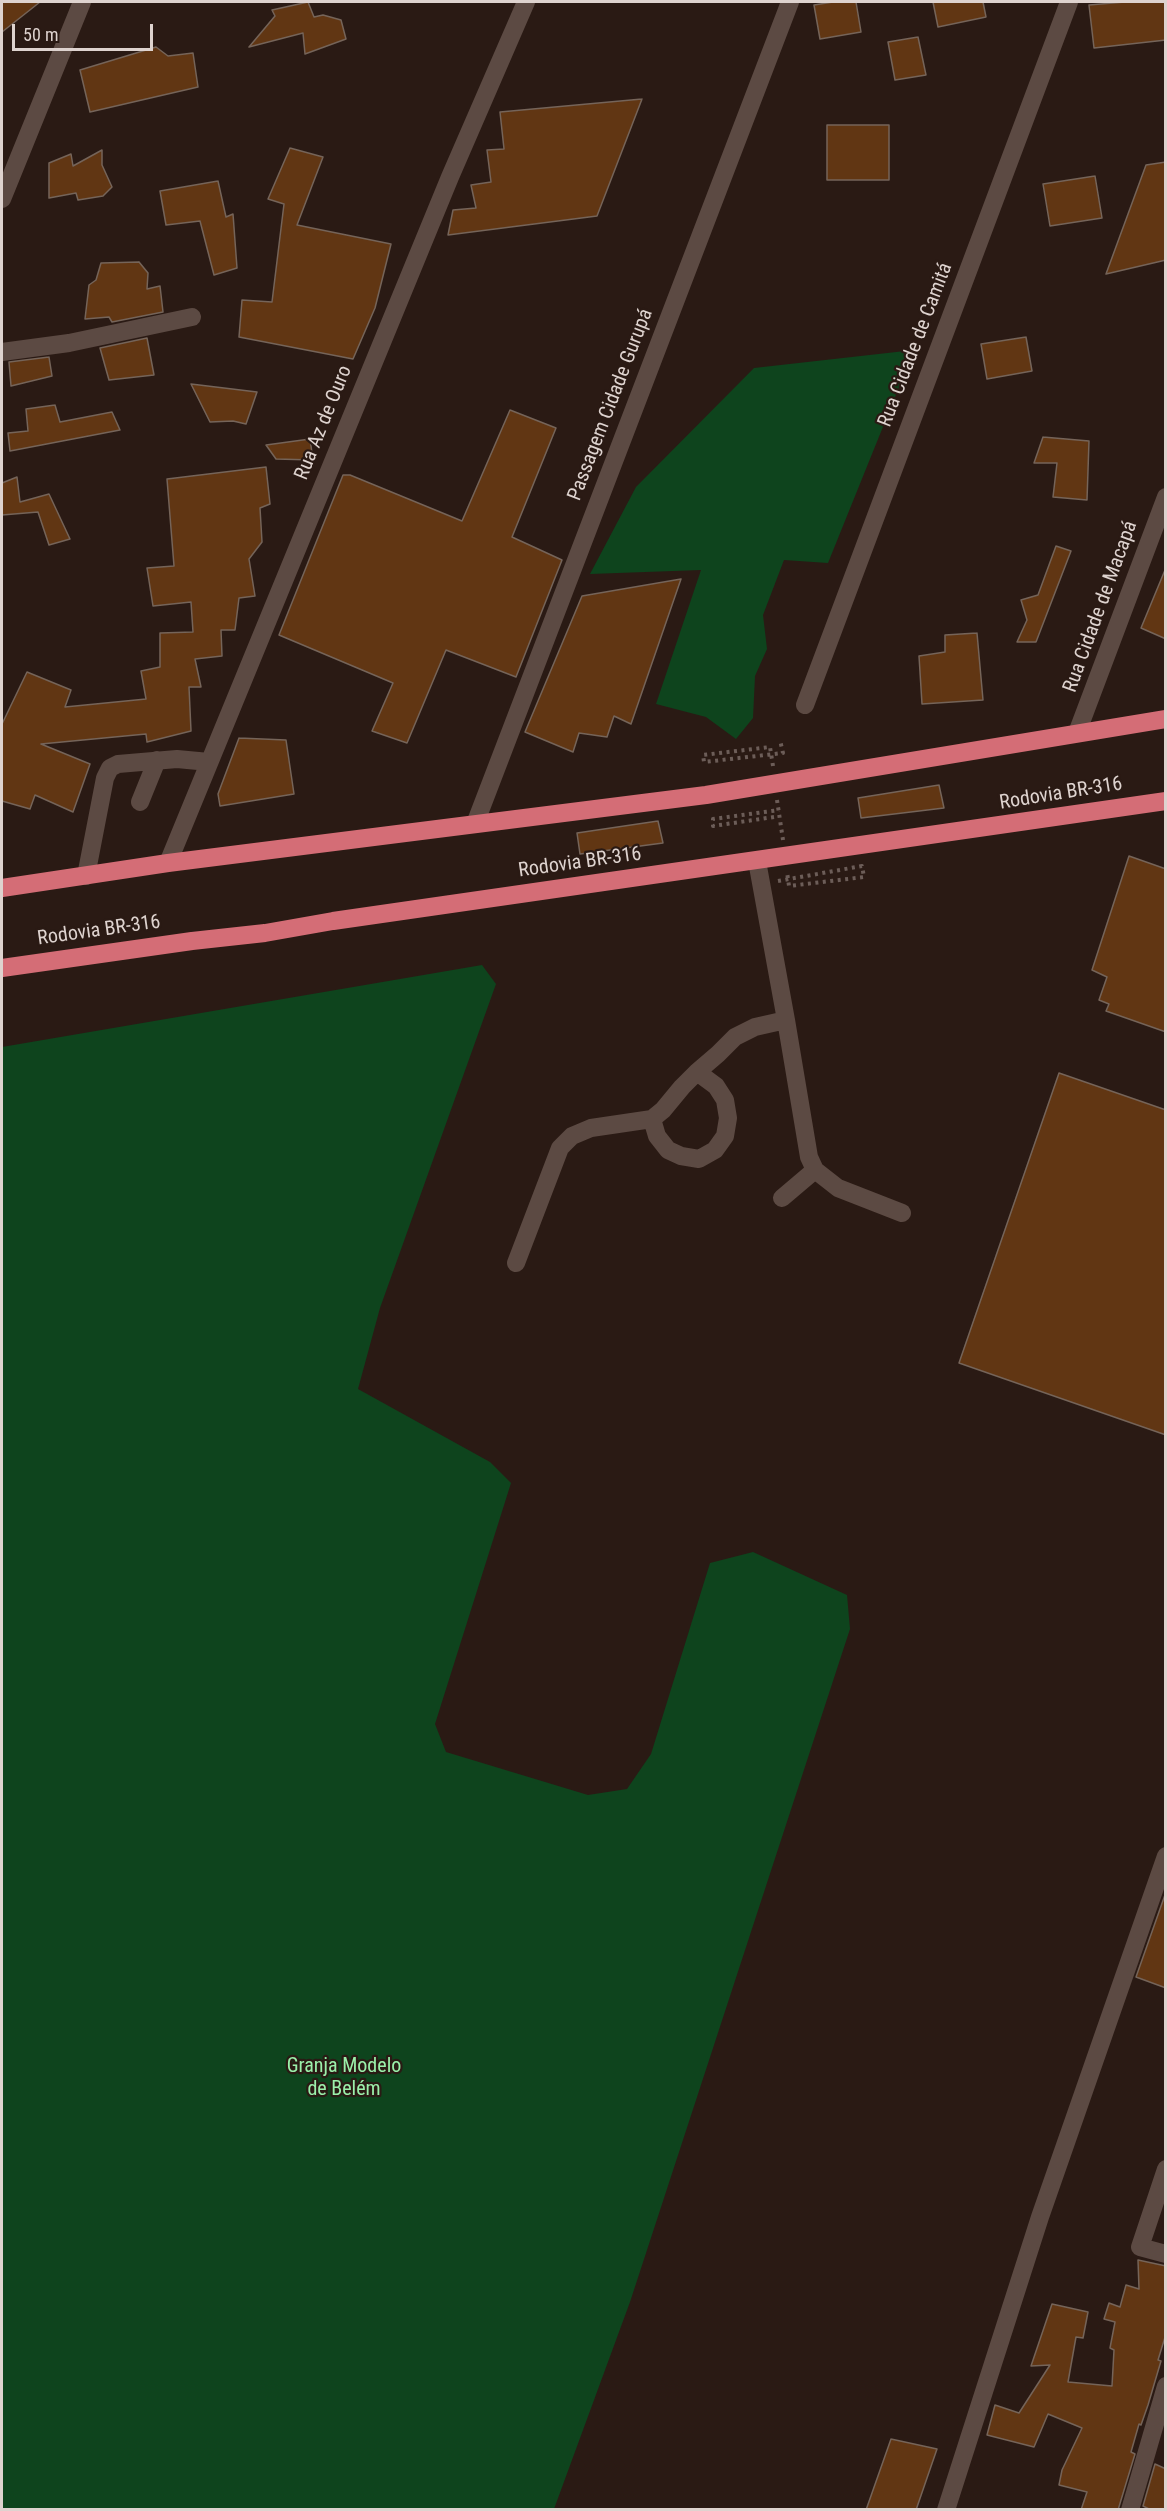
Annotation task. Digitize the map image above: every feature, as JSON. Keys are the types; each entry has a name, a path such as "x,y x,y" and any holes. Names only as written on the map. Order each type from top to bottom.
{"highway":[{"path":"2,888 168,863 706,795 1166,720"},
{"name":"Rodovia BR-316","path":"2,968 192,940 265,933 333,921 1166,801"}],"street":[{"path":"2,199 82,2"},
{"name":"Rua Az de Ouro","path":"168,863 450,177 526,2"},
{"name":"Passagem Cidade Gurupá","path":"475,824 790,2"},
{"name":"Rua Cidade de Camitá","path":"805,705 1069,2"},
{"path":"2,352 69,343 192,317"},
{"name":"Rua Cidade de Macapá","path":"1077,733 1166,497"},
{"path":"86,876 105,778 110,768 118,764 157,760 209,762"},
{"path":"140,802 157,760"},
{"path":"757,861 809,1157 815,1170 838,1188 902,1214"},
{"path":"516,1263 560,1148 572,1136 591,1128 652,1119 697,1072 735,1037 755,1027 786,1020"},
{"path":"652,1119 657,1136 668,1150 681,1156 699,1158 715,1150 725,1136 728,1118 725,1100 716,1086 697,1072"},
{"path":"782,1198 815,1170"},
{"path":"946,2510 1040,2217 1166,1856"},
{"path":"1166,2169 1140,2247 1166,2254"},
{"path":"1130,2510 1166,2386"}],"path":[{"path":"773,768 770,747 704,755 704,762 783,753 780,740"},
{"path":"776,789 783,842"},
{"path":"774,817 713,826 713,819 779,810"},
{"path":"777,881 861,866 864,877 789,886 786,864"}],"green space":[{"path":"914,350 828,563 784,560 763,615 767,649 755,676 753,718 736,739 706,717 656,704 701,570 590,574 636,487 754,368"},
{"name":"Granja Modelo de Belém","path":"482,965 496,984 380,1308 358,1389 490,1462 511,1483 435,1724 446,1752 588,1795 627,1789 651,1754 710,1563 753,1552 847,1595 850,1629 630,2302 554,2509 2,2509 2,1047"}],"building":[{"path":"2,2 40,2 2,32"},
{"path":"308,2 314,17 323,15 341,20 346,39 305,54 303,33 249,47 275,16 272,10"},
{"path":"856,2 861,32 820,39 814,5"},
{"path":"933,2 983,2 986,17 938,27"},
{"path":"1166,2 1166,40 1094,48 1089,5"},
{"path":"918,37 926,75 895,80 888,42"},
{"path":"156,47 168,56 193,53 198,87 90,112 80,70"},
{"path":"642,99 597,216 448,235 453,210 476,208 471,185 491,182 487,150 504,149 500,112"},
{"path":"827,125 889,125 889,180 827,180"},
{"path":"290,148 323,157 297,225 391,244 375,308 353,359 239,337 242,300 272,302 284,204 268,199"},
{"path":"102,150 102,165 112,187 103,196 78,200 76,193 49,198 49,163 71,154 73,166"},
{"path":"1166,162 1166,260 1106,274 1146,165"},
{"path":"1095,176 1102,218 1050,226 1043,184"},
{"path":"218,181 226,217 233,214 237,268 214,275 200,221 166,225 160,191"},
{"path":"139,262 148,273 147,289 160,286 163,312 112,322 109,317 85,319 89,285 96,280 101,263"},
{"path":"1026,337 1032,371 987,379 981,344"},
{"path":"147,338 154,375 109,380 100,348"},
{"path":"49,357 52,376 11,386 9,362"},
{"path":"191,384 257,392 246,424 233,421 210,422"},
{"path":"55,405 60,422 112,412 120,430 10,451 8,433 28,431 26,409"},
{"path":"510,410 556,428 512,537 562,560 516,677 446,650 407,743 372,731 393,683 279,635 343,475 350,475 462,521"},
{"path":"1043,437 1089,441 1087,500 1053,497 1057,463 1034,463"},
{"path":"310,439 313,460 276,459 266,445"},
{"path":"266,467 270,504 260,508 262,542 249,559 255,596 239,598 235,630 221,630 222,656 195,659 201,687 189,687 191,731 147,742 146,734 41,744 90,764 73,812 35,795 30,809 2,801 2,724 27,672 71,690 65,707 146,699 141,671 160,667 160,633 193,632 191,602 153,606 147,568 174,566 167,479"},
{"path":"17,477 20,502 49,494 70,539 49,545 38,512 2,515 2,483"},
{"path":"1056,546 1071,551 1036,642 1017,642 1027,620 1021,600 1038,595"},
{"path":"1166,570 1166,639 1141,628"},
{"path":"681,579 631,724 614,716 607,737 579,733 573,752 525,732 582,596"},
{"path":"977,633 983,700 922,704 919,656 945,652 945,635"},
{"path":"239,738 286,740 294,794 220,806 218,794"},
{"path":"939,785 944,808 861,818 858,798"},
{"path":"658,821 663,843 580,854 577,833"},
{"path":"1129,856 1166,869 1166,1032 1106,1011 1109,1004 1099,1000 1107,977 1092,970"},
{"path":"1059,1073 1166,1110 1166,1435 959,1363"},
{"path":"1166,1892 1166,1988 1136,1977"},
{"path":"1138,2260 1166,2266 1166,2334 1158,2360 1161,2361 1141,2425 1139,2424 1131,2452 1135,2454 1118,2510 1081,2510 1087,2492 1059,2485 1062,2470 1082,2428 1048,2414 1034,2447 987,2435 995,2405 1019,2413 1050,2365 1031,2366 1052,2304 1088,2312 1083,2338 1076,2337 1068,2382 1112,2386 1114,2350 1110,2348 1115,2322 1104,2319 1109,2303 1120,2307 1126,2285 1139,2289"},
{"path":"891,2439 937,2449 916,2510 866,2510"},
{"path":"1155,2464 1166,2469 1166,2510 1151,2510 1143,2506"}]}
